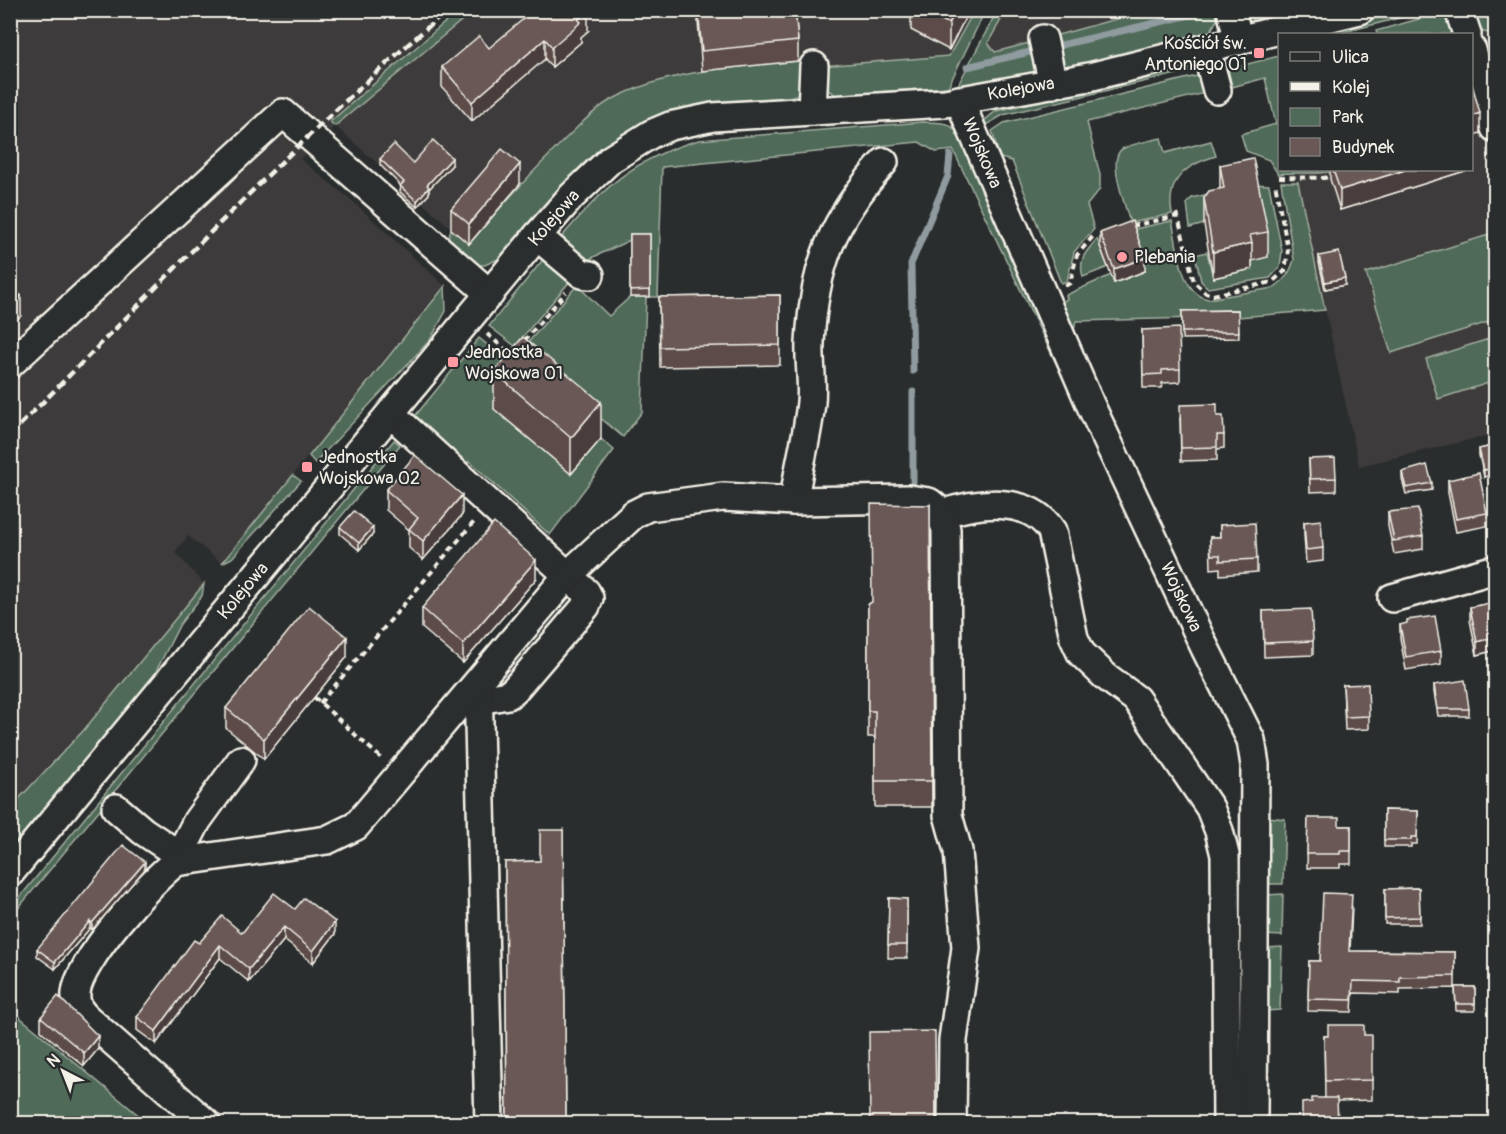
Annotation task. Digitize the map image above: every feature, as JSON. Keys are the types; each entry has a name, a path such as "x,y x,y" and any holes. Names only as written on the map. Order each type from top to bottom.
{"street":[{"path":"1231,10 1239,41"},
{"name":"Kolejowa","path":"10,873 537,236 599,170 651,134 680,123 713,117 959,100 1053,84 1206,49 1360,10"},
{"path":"1459,10 1467,33"},
{"path":"1043,39 1053,84"},
{"path":"1206,49 1217,90"},
{"path":"1473,53 1495,128"},
{"path":"812,111 814,66"},
{"name":"Wojskowa","path":"959,100 1091,405 1205,648 1251,740 1255,765 1253,1124"},
{"path":"10,364 283,113 435,230 489,294"},
{"path":"794,501 812,401 810,343 816,285 822,262 848,207 884,162"},
{"path":"537,236 585,273"},
{"path":"391,414 568,575"},
{"path":"116,808 178,858 339,836 369,814 478,692 568,575 618,527 648,507 723,497 794,501 909,499 929,502 941,514 946,529 948,815 958,851 966,948 952,1040 952,1124"},
{"path":"941,514 971,505 998,504 1029,511 1046,521 1052,531 1074,638 1081,653 1105,676 1136,699 1210,808 1225,855 1227,1124"},
{"path":"1392,598 1496,569"},
{"path":"478,692 489,1124"},
{"path":"207,1124 89,1020 76,1004 77,986 87,963 156,878 178,858 196,822 241,760"}],"path":[{"path":"1279,177 1324,178 1342,172"},
{"path":"1131,226 1177,214 1194,282 1206,293 1213,295 1272,282 1285,271 1288,250 1275,183"},
{"path":"1062,287 1070,283 1077,255 1095,234"},
{"path":"512,355 585,273"},
{"path":"482,330 520,363"},
{"path":"320,703 480,515"},
{"path":"314,698 401,776"}],"shaded area":[{"path":"11,11 418,11 434,29 331,121 473,11 974,11 949,56 806,67 637,89 609,101 577,127 520,184 469,244 335,126 300,159 350,199 445,286 222,563 188,536 175,552 204,584 83,731 11,807"},
{"path":"1006,11 1145,11 994,52 988,43"},
{"path":"1495,11 1495,434 1359,466 1295,171 1473,171 1473,33"}],"green space":[{"path":"1451,10 1462,33 1377,33 1376,31"},
{"path":"458,11 473,11 335,126 330,122"},
{"path":"974,11 985,11 948,87 836,95 826,89 821,66 949,56"},
{"path":"997,11 1006,11 988,43 995,52 1033,42 1036,72 1027,77 958,85"},
{"path":"1145,11 1217,11 1218,18 1210,32 1067,68 1064,66 1054,36"},
{"path":"1245,11 1292,11 1253,20"},
{"path":"1403,11 1426,11 1341,33 1317,33"},
{"path":"1467,11 1495,11 1495,35 1473,29"},
{"path":"1278,56 1278,171 1334,171 1278,174 1269,160 1246,151 1241,134 1276,124 1265,78 1232,87 1228,69"},
{"path":"798,61 806,67 800,94 728,102 673,112 648,121 623,134 599,150 575,172 498,259 485,265 475,265 448,239 451,229 469,244 552,152 593,113 611,100 655,82 679,76 726,68"},
{"path":"1197,65 1198,69 1003,115 983,127 985,120 996,111"},
{"path":"1201,75 1205,93 1087,122 1100,175 1100,189 1087,205 1094,229 1074,252 1067,281 1061,283 1012,161 1000,158 992,131 1004,123"},
{"path":"923,122 947,124 954,129 962,141 967,143 1121,498 953,150 936,152 919,142 662,167 658,297 650,297 649,241 630,240 583,262 559,240 590,205 620,178 655,156 699,140"},
{"path":"1161,138 1165,153 1211,141 1216,156 1195,164 1180,176 1172,192 1172,214 1130,223 1118,182 1116,161 1124,148"},
{"path":"1281,182 1298,182 1325,310 1238,317 1076,321 1073,335 1056,306 1067,299 1066,295 1111,275 1114,283 1145,271 1130,230 1172,221 1181,267 1185,278 1198,295 1208,299 1273,288 1286,276 1294,260"},
{"path":"1253,184 1269,185 1282,251 1280,267 1270,278 1208,288 1201,281 1195,255 1207,252 1213,277 1250,261"},
{"path":"1220,191 1204,224 1190,228 1187,203 1192,198"},
{"path":"1495,233 1495,320 1391,353 1366,273"},
{"path":"1097,239 1108,267 1083,277 1082,260"},
{"path":"545,257 571,280 515,346 489,326"},
{"path":"577,285 609,316 630,297 646,297 642,412 623,437 521,351"},
{"path":"445,286 446,311 430,340 315,463 309,456"},
{"path":"1495,337 1495,381 1438,399 1426,359"},
{"path":"479,338 523,374 494,409 571,474 601,439 614,450 550,535 469,461 464,466 411,421"},
{"path":"394,440 400,445 11,917 11,908"},
{"path":"293,475 301,481 232,558 222,563"},
{"path":"204,584 202,596 180,624 146,691 11,854 11,807 83,731"},
{"path":"1267,746 1268,817 1285,819 1283,884 1267,884 1262,747"},
{"path":"1283,894 1282,936 1263,935 1266,895"},
{"path":"1282,947 1280,1010 1266,1011 1266,948"},
{"path":"11,1010 148,1123 11,1123"}],"building":[{"path":"534,10 588,11 578,19 581,22 552,47 545,39 472,102 442,67 479,36 489,48"},
{"path":"698,10 795,10 798,41 702,51"},
{"path":"923,10 956,10 949,24"},
{"path":"1473,88 1480,113 1473,116"},
{"path":"433,140 452,158 427,185 429,187 417,201 400,186 404,182 380,159 394,144 413,163"},
{"path":"502,149 520,164 469,224 451,209"},
{"path":"1253,158 1268,232 1250,235 1252,243 1213,252 1204,198 1209,191 1224,188 1220,165"},
{"path":"1333,171 1402,171 1340,190"},
{"path":"1132,221 1145,258 1114,269 1100,233"},
{"path":"630,234 650,234 650,290 630,291"},
{"path":"1339,252 1345,278 1325,282 1319,256"},
{"path":"10,284 21,296 10,306"},
{"path":"780,295 780,345 660,347 659,297"},
{"path":"1238,310 1239,332 1182,332 1182,311"},
{"path":"1179,328 1180,369 1162,370 1162,374 1143,375 1142,330"},
{"path":"523,337 601,402 571,438 494,372"},
{"path":"1217,404 1217,416 1223,416 1224,435 1217,435 1217,447 1181,448 1180,405"},
{"path":"1496,445 1496,468 1484,470 1479,449"},
{"path":"415,455 462,495 423,541 409,529 418,518 386,490"},
{"path":"1335,458 1336,478 1310,479 1309,459"},
{"path":"1427,465 1432,483 1406,488 1402,472"},
{"path":"1479,473 1487,513 1456,519 1448,480"},
{"path":"871,504 930,505 932,781 875,781 875,711 868,711 868,604 872,602"},
{"path":"1418,509 1423,536 1394,541 1388,512"},
{"path":"354,511 373,527 359,543 340,527"},
{"path":"1321,520 1323,548 1306,550 1304,522"},
{"path":"494,523 536,560 463,644 422,608"},
{"path":"1255,523 1257,559 1220,561 1220,555 1211,555 1210,537 1220,537 1220,525"},
{"path":"1496,602 1496,636 1477,642 1470,607"},
{"path":"309,606 347,637 264,739 226,708"},
{"path":"1311,609 1313,641 1264,643 1263,611"},
{"path":"1435,616 1441,651 1406,657 1400,625 1407,623 1407,620"},
{"path":"1465,680 1469,709 1438,709 1434,685"},
{"path":"1368,684 1369,716 1345,717 1343,685"},
{"path":"1384,810 1418,811 1417,837 1411,837 1411,840 1384,840"},
{"path":"1308,818 1339,818 1339,826 1351,826 1351,851 1340,851 1340,854 1307,854"},
{"path":"540,830 563,830 566,1118 507,1118 505,862 540,861"},
{"path":"123,845 145,862 55,962 37,949"},
{"path":"1419,888 1420,917 1385,918 1385,889"},
{"path":"274,893 295,909 304,898 335,922 313,951 284,927 249,969 220,945 156,1031 137,1017 194,940 199,943 222,916 242,933"},
{"path":"1323,893 1352,894 1349,951 1455,952 1455,976 1400,977 1400,982 1353,981 1352,1000 1308,999 1309,961 1320,961"},
{"path":"889,898 907,899 907,945 888,945"},
{"path":"1455,987 1475,987 1475,1004 1456,1004"},
{"path":"58,996 98,1036 84,1053 41,1017"},
{"path":"1328,1025 1364,1025 1364,1035 1372,1035 1372,1080 1325,1081 1324,1036 1328,1036"},
{"path":"935,1031 936,1124 870,1124 869,1032"},
{"path":"1312,1098 1337,1098 1338,1124 1302,1124 1302,1103 1312,1102"}],"waterway":[{"path":"1057,46 1211,10"},
{"path":"967,67 1034,51"},
{"path":"913,371 911,264 948,176 950,155"},
{"path":"913,392 913,482"}],"railway":[{"path":"10,435 279,164 448,10"}],"place":[{"name":"Kościół św. Antoniego 01","path":"1259,53"},
{"name":"Plebania","path":"1122,257"},
{"name":"Jednostka Wojskowa 01","path":"453,362"},
{"name":"Jednostka Wojskowa 02","path":"307,467"}]}
